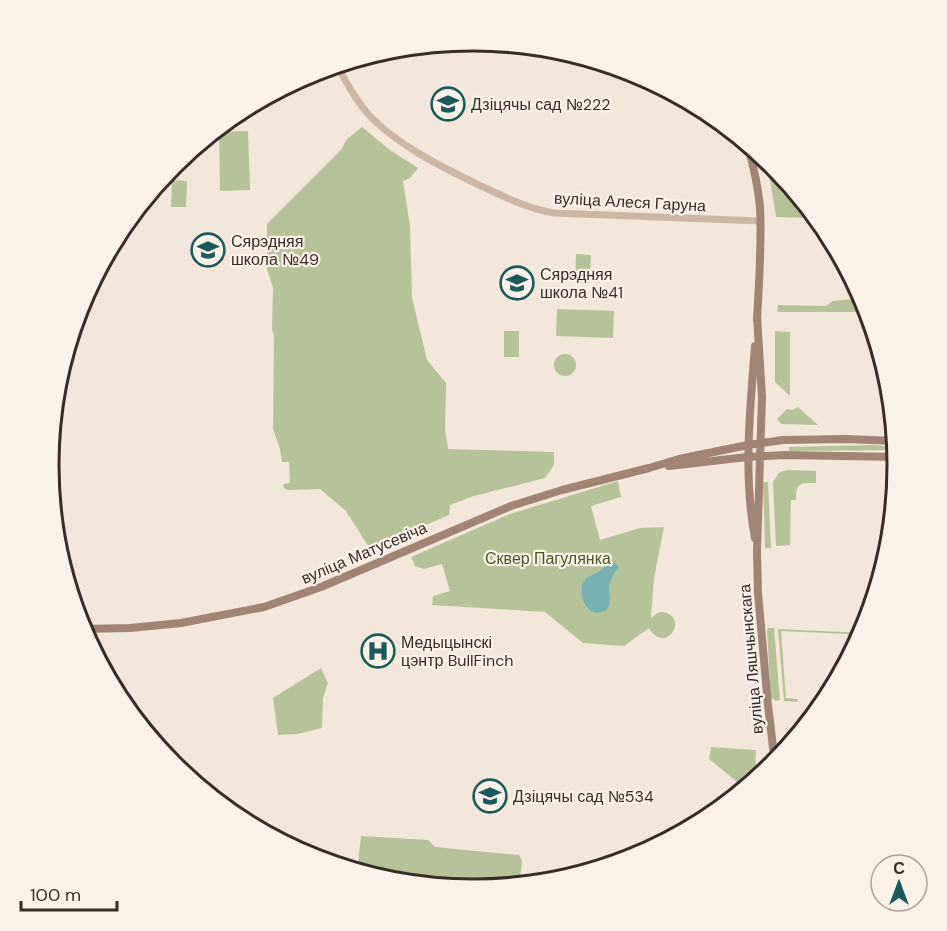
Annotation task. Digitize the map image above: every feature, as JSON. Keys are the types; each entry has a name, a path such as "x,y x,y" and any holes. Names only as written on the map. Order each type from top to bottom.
{"main road":[{"path":"750,157 757,185 760,221 757,316"},
{"name":"вуліца Ляшчынскага","path":"757,316 762,397 757,582 774,751"},
{"name":"вуліца Ляшчынскага","path":"757,316 747,457 750,511 757,551"},
{"name":"вуліца Матусевіча","path":"93,629 180,623 264,607 321,587 511,506 679,459 783,440 887,441"},
{"name":"вуліца Матусевіча","path":"649,468 747,457 793,455 888,457"}],"street":[{"name":"вуліца Алеся Гаруна","path":"341,73 368,114 389,133 417,152 462,177 514,201 544,211 760,221"}],"green space":[{"path":"362,127 390,150 418,168 410,178 403,181 410,226 412,297 427,360 446,383 445,430 448,449 554,452 554,465 545,478 474,496 450,505 449,515 370,549 346,511 320,489 287,490 284,488 283,484 290,483 289,462 282,462 273,429 273,288 267,269 267,224 341,150 347,139"},
{"path":"248,131 250,190 220,191 219,139 228,132"},
{"path":"769,175 805,218 776,217"},
{"path":"172,181 187,181 186,207 171,207"},
{"path":"576,254 591,255 590,283 575,282"},
{"path":"853,299 858,312 777,312 778,305 826,306 833,301"},
{"path":"557,309 614,311 613,338 556,336"},
{"path":"504,331 519,331 519,357 504,357"},
{"path":"775,331 790,332 790,396 775,382"},
{"path":"565,354 573,357 576,365 573,373 565,376 557,373 554,365 557,357"},
{"path":"798,407 818,425 781,424 777,419 787,409 792,410"},
{"path":"874,445 887,446 887,450 789,451 789,447"},
{"path":"789,470 816,471 816,483 803,484 798,487 796,500 791,500 790,545 776,546 773,482 779,473"},
{"name":"Сквер Пагулянка","path":"618,481 621,497 591,506 600,540 640,528 664,527 654,578 651,618 662,612 673,617 675,623 672,634 661,638 649,628 624,646 583,643 545,612 432,605 433,596 450,591 442,564 424,569 415,566 411,557 510,514"},
{"path":"763,482 768,482 771,548 765,548"},
{"path":"768,628 774,628 780,700 776,701 771,698"},
{"path":"778,629 852,632 849,639 848,634 781,631 786,698 798,699 797,702 784,701"},
{"path":"321,668 328,683 323,698 322,728 297,734 278,735 273,698"},
{"path":"711,747 756,750 755,770 739,783 709,759"},
{"path":"361,836 428,840 435,847 519,855 522,861 520,877 474,880 419,876 358,864"}],"water":[{"path":"611,559 619,567 609,586 610,604 600,613 594,612 586,606 583,600 583,583 587,577 602,569"}],"place":[{"name":"Дзіцячы сад №222","path":"448,104"},
{"name":"Сярэдняя школа №49","path":"208,250"},
{"name":"Сярэдняя школа №41","path":"517,283"},
{"name":"Медыцынскі цэнтр BullFinch","path":"378,651"},
{"name":"Дзіцячы сад №534","path":"490,796"}]}
